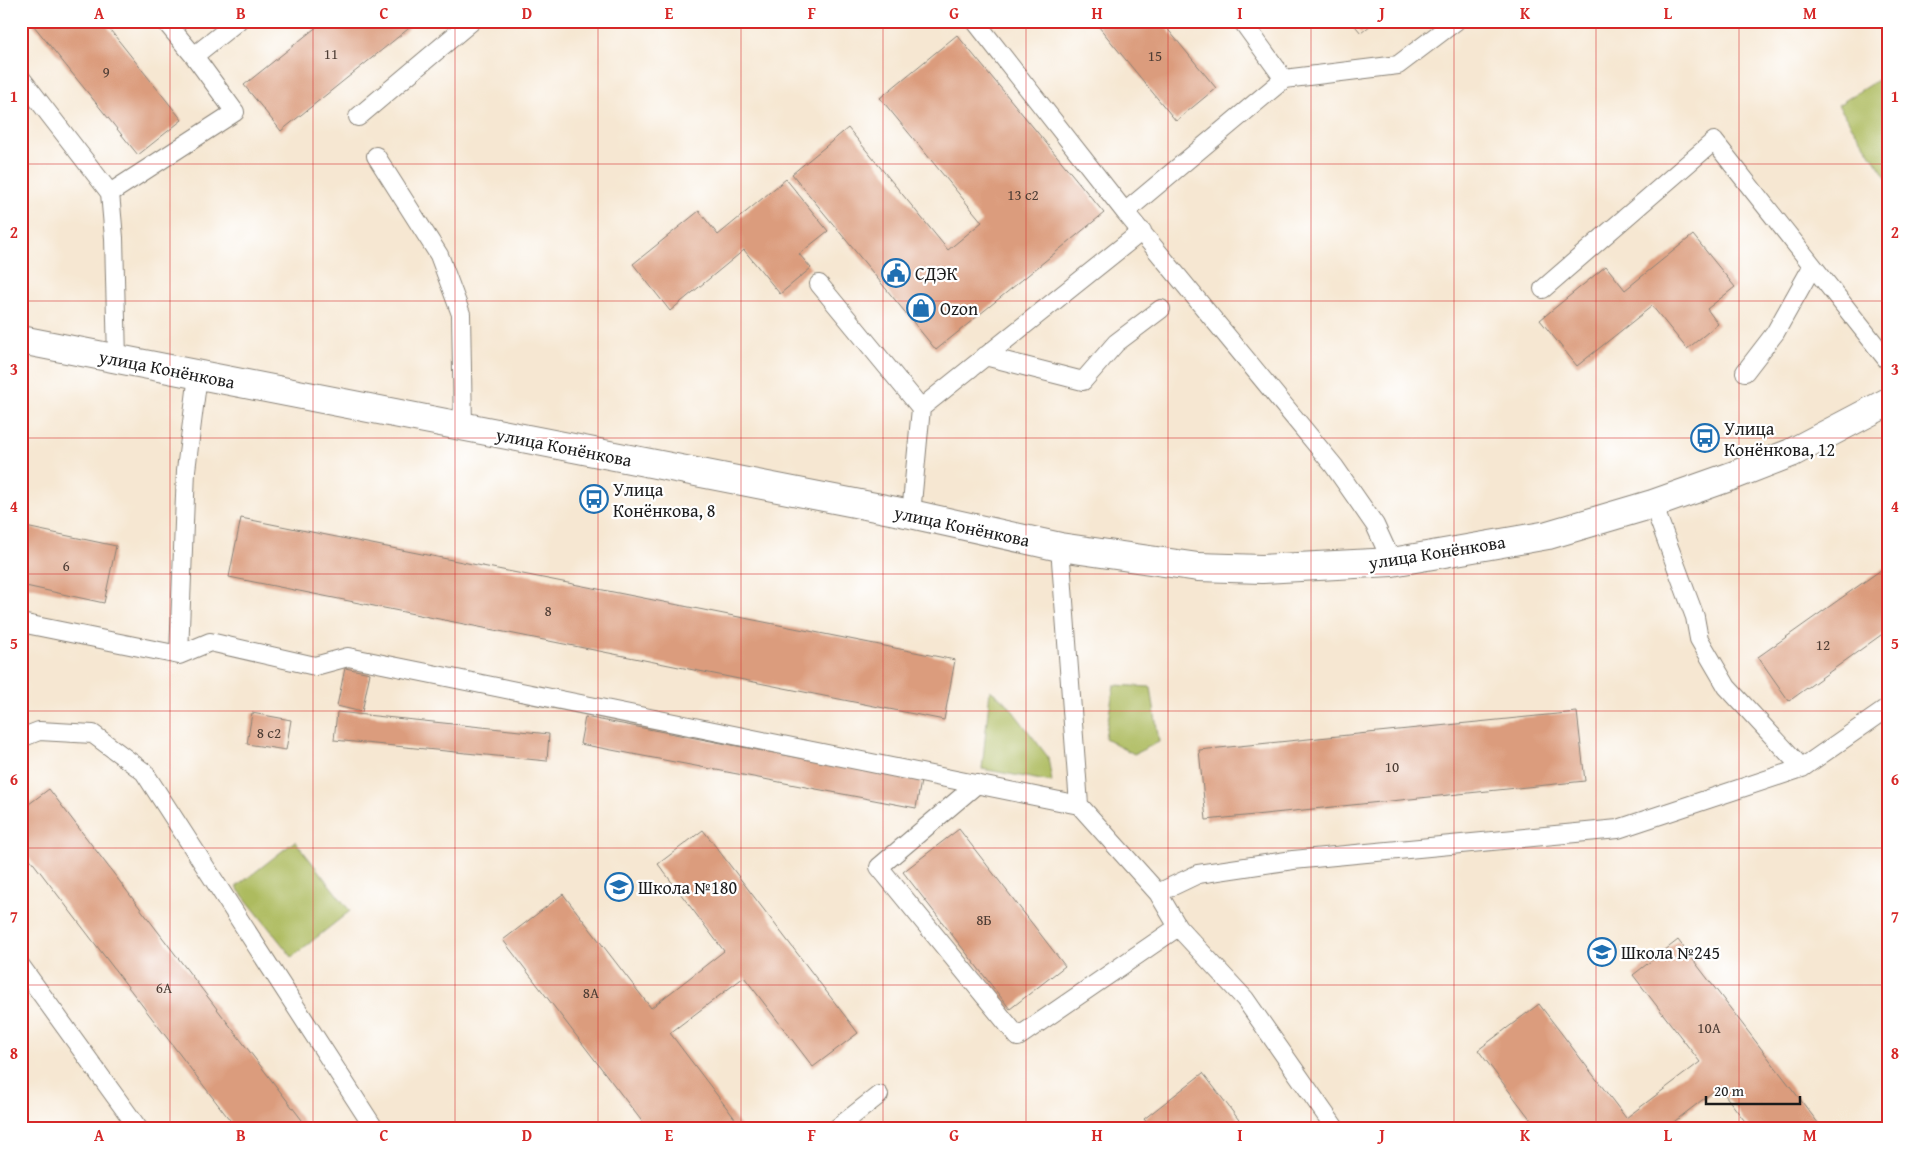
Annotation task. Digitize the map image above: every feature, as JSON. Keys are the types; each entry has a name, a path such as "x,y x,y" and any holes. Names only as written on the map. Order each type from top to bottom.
{"street":[{"name":"улица Конёнкова","path":"21,340 911,514 1060,547 1198,567 1262,568 1392,562 1548,534 1653,504 1791,453 1888,402"}],"lane":[{"path":"110,193 235,112 194,56 165,21"},
{"path":"194,56 238,21"},
{"path":"358,117 472,21"},
{"path":"975,21 1125,212 1334,466 1375,524 1392,562"},
{"path":"1242,21 1284,79"},
{"path":"1125,212 1284,79 1398,65 1456,21"},
{"path":"21,78 110,193 114,238 117,359"},
{"path":"1543,289 1714,140 1812,267 1888,361"},
{"path":"376,156 439,255 461,314 463,427"},
{"path":"921,408 1142,231"},
{"path":"1745,372 1775,333 1812,267"},
{"path":"819,284 921,408 911,514"},
{"path":"985,356 1082,381 1116,343 1161,309"},
{"path":"178,655 186,470 198,375"},
{"path":"1653,504 1695,617 1699,639 1727,687 1802,768"},
{"path":"1060,547 1079,805"},
{"path":"21,623 178,655 210,642 315,666 348,657 1079,805 1158,893 1178,927 1244,998 1335,1128"},
{"path":"1158,893 1198,874 1293,860 1618,829 1802,768 1888,708"},
{"path":"21,738 39,731 93,734 144,772 374,1128"},
{"path":"977,784 879,867 1018,1037 1178,927"},
{"path":"22,967 138,1128"},
{"path":"838,1128 878,1095"}],"green space":[{"path":"1888,73 1888,180 1838,105"},
{"path":"1114,685 1151,687 1159,742 1134,754 1105,738"},
{"path":"990,690 1006,702 1048,757 1052,782 982,769"},
{"path":"295,841 350,911 292,957 236,887"}],"building":[{"path":"30,21 103,21 182,120 138,155"},
{"path":"324,21 418,21 281,131 244,85"},
{"path":"1094,21 1161,21 1216,88 1176,121"},
{"path":"1351,21 1376,21 1361,33"},
{"path":"957,35 1104,213 936,350 792,174 848,128 948,250 982,222 880,98"},
{"path":"786,179 828,231 799,254 811,268 780,294 744,250 670,311 633,264 699,211 718,235"},
{"path":"1693,235 1735,287 1707,309 1718,324 1687,349 1652,306 1577,366 1540,320 1606,266 1625,290"},
{"path":"241,518 955,660 944,720 229,577"},
{"path":"21,526 116,546 104,603 21,585"},
{"path":"1888,565 1888,630 1789,701 1758,657"},
{"path":"345,668 370,673 362,712 337,706"},
{"path":"337,712 549,734 547,761 334,740"},
{"path":"1577,712 1585,781 1206,820 1199,750"},
{"path":"252,713 291,720 286,750 247,744"},
{"path":"585,717 921,781 916,808 580,744"},
{"path":"49,789 308,1128 236,1128 21,847 21,810"},
{"path":"959,829 1065,966 1010,1009 903,872"},
{"path":"703,830 858,1033 813,1067 744,977 670,1033 742,1128 647,1128 503,940 563,894 651,1008 724,951 658,864"},
{"path":"1678,940 1822,1128 1750,1128 1719,1087 1666,1128 1537,1128 1478,1050 1539,1004 1626,1118 1700,1062 1633,975"},
{"path":"1203,1073 1245,1128 1151,1128 1144,1119"}],"place":[{"name":"СДЭК","path":"896,273"},
{"name":"Ozon","path":"921,308"},
{"name":"Улица Конёнкова, 12","path":"1705,438"},
{"name":"Улица Конёнкова, 8","path":"594,499"},
{"name":"Школа №180","path":"619,887"},
{"name":"Школа №245","path":"1602,952"}]}
